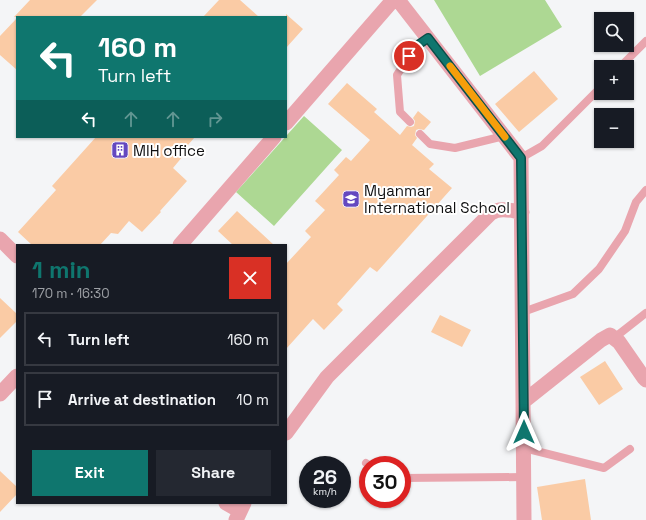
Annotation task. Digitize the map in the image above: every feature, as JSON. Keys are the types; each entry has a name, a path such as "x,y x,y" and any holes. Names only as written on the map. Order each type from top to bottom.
{"street":[{"path":"287,122 394,0"},
{"path":"398,0 521,158 524,520"},
{"path":"181,244 273,138"},
{"path":"287,432 327,377 491,213 500,209 522,212"},
{"path":"0,239 16,255"},
{"path":"524,402 601,340 610,335 619,342 646,380"},
{"path":"0,394 16,377"},
{"path":"228,504 240,511"}],"lane":[{"path":"410,122 400,112 397,75 415,47 428,38"},
{"path":"627,60 646,41"},
{"path":"521,158 542,146 594,94"},
{"path":"420,134 430,144 455,148 504,136"},
{"path":"523,312 573,294 599,269 625,231 636,202 646,190"},
{"path":"614,338 646,313"},
{"path":"524,448 604,468 630,449"},
{"path":"411,478 524,477"}],"green space":[{"path":"434,0 545,0 562,27 480,76"},
{"path":"304,116 342,150 274,226 236,192 284,138 287,138 287,135"}],"building":[{"path":"30,0 97,0 81,16 14,17"},
{"path":"219,0 240,0 258,16 204,16"},
{"path":"286,14 303,29 287,47 287,16"},
{"path":"16,19 16,69 0,55 0,36"},
{"path":"534,71 558,99 519,132 495,104"},
{"path":"347,83 377,109 374,112 400,135 407,126 414,126 415,121 413,118 418,111 431,122 424,130 416,130 415,135 417,138 412,145 434,164 429,169 452,188 377,272 370,267 337,304 343,310 324,330 313,319 287,348 287,263 311,237 305,231 325,210 315,201 339,175 334,170 346,157 351,161 370,140 328,104"},
{"path":"95,138 194,138 180,154 183,156 173,168 187,181 142,232 129,221 118,234 111,233 101,244 31,244 18,232 56,190 52,186"},
{"path":"237,211 273,244 232,244 218,231"},
{"path":"0,298 16,313 16,322 0,338"},
{"path":"440,315 471,330 462,347 431,332"},
{"path":"605,361 623,389 599,405 580,377"},
{"path":"0,471 16,486 16,495 0,512"},
{"path":"585,479 591,520 542,520 537,487"}],"slow traffic":[{"path":"450,66 505,137"}],"place":[{"name":"MIH office","path":"120,150"},
{"name":"Myanmar International School","path":"351,199"}],"route":[{"path":"409,56 415,47 428,38 521,158 524,432"}]}
